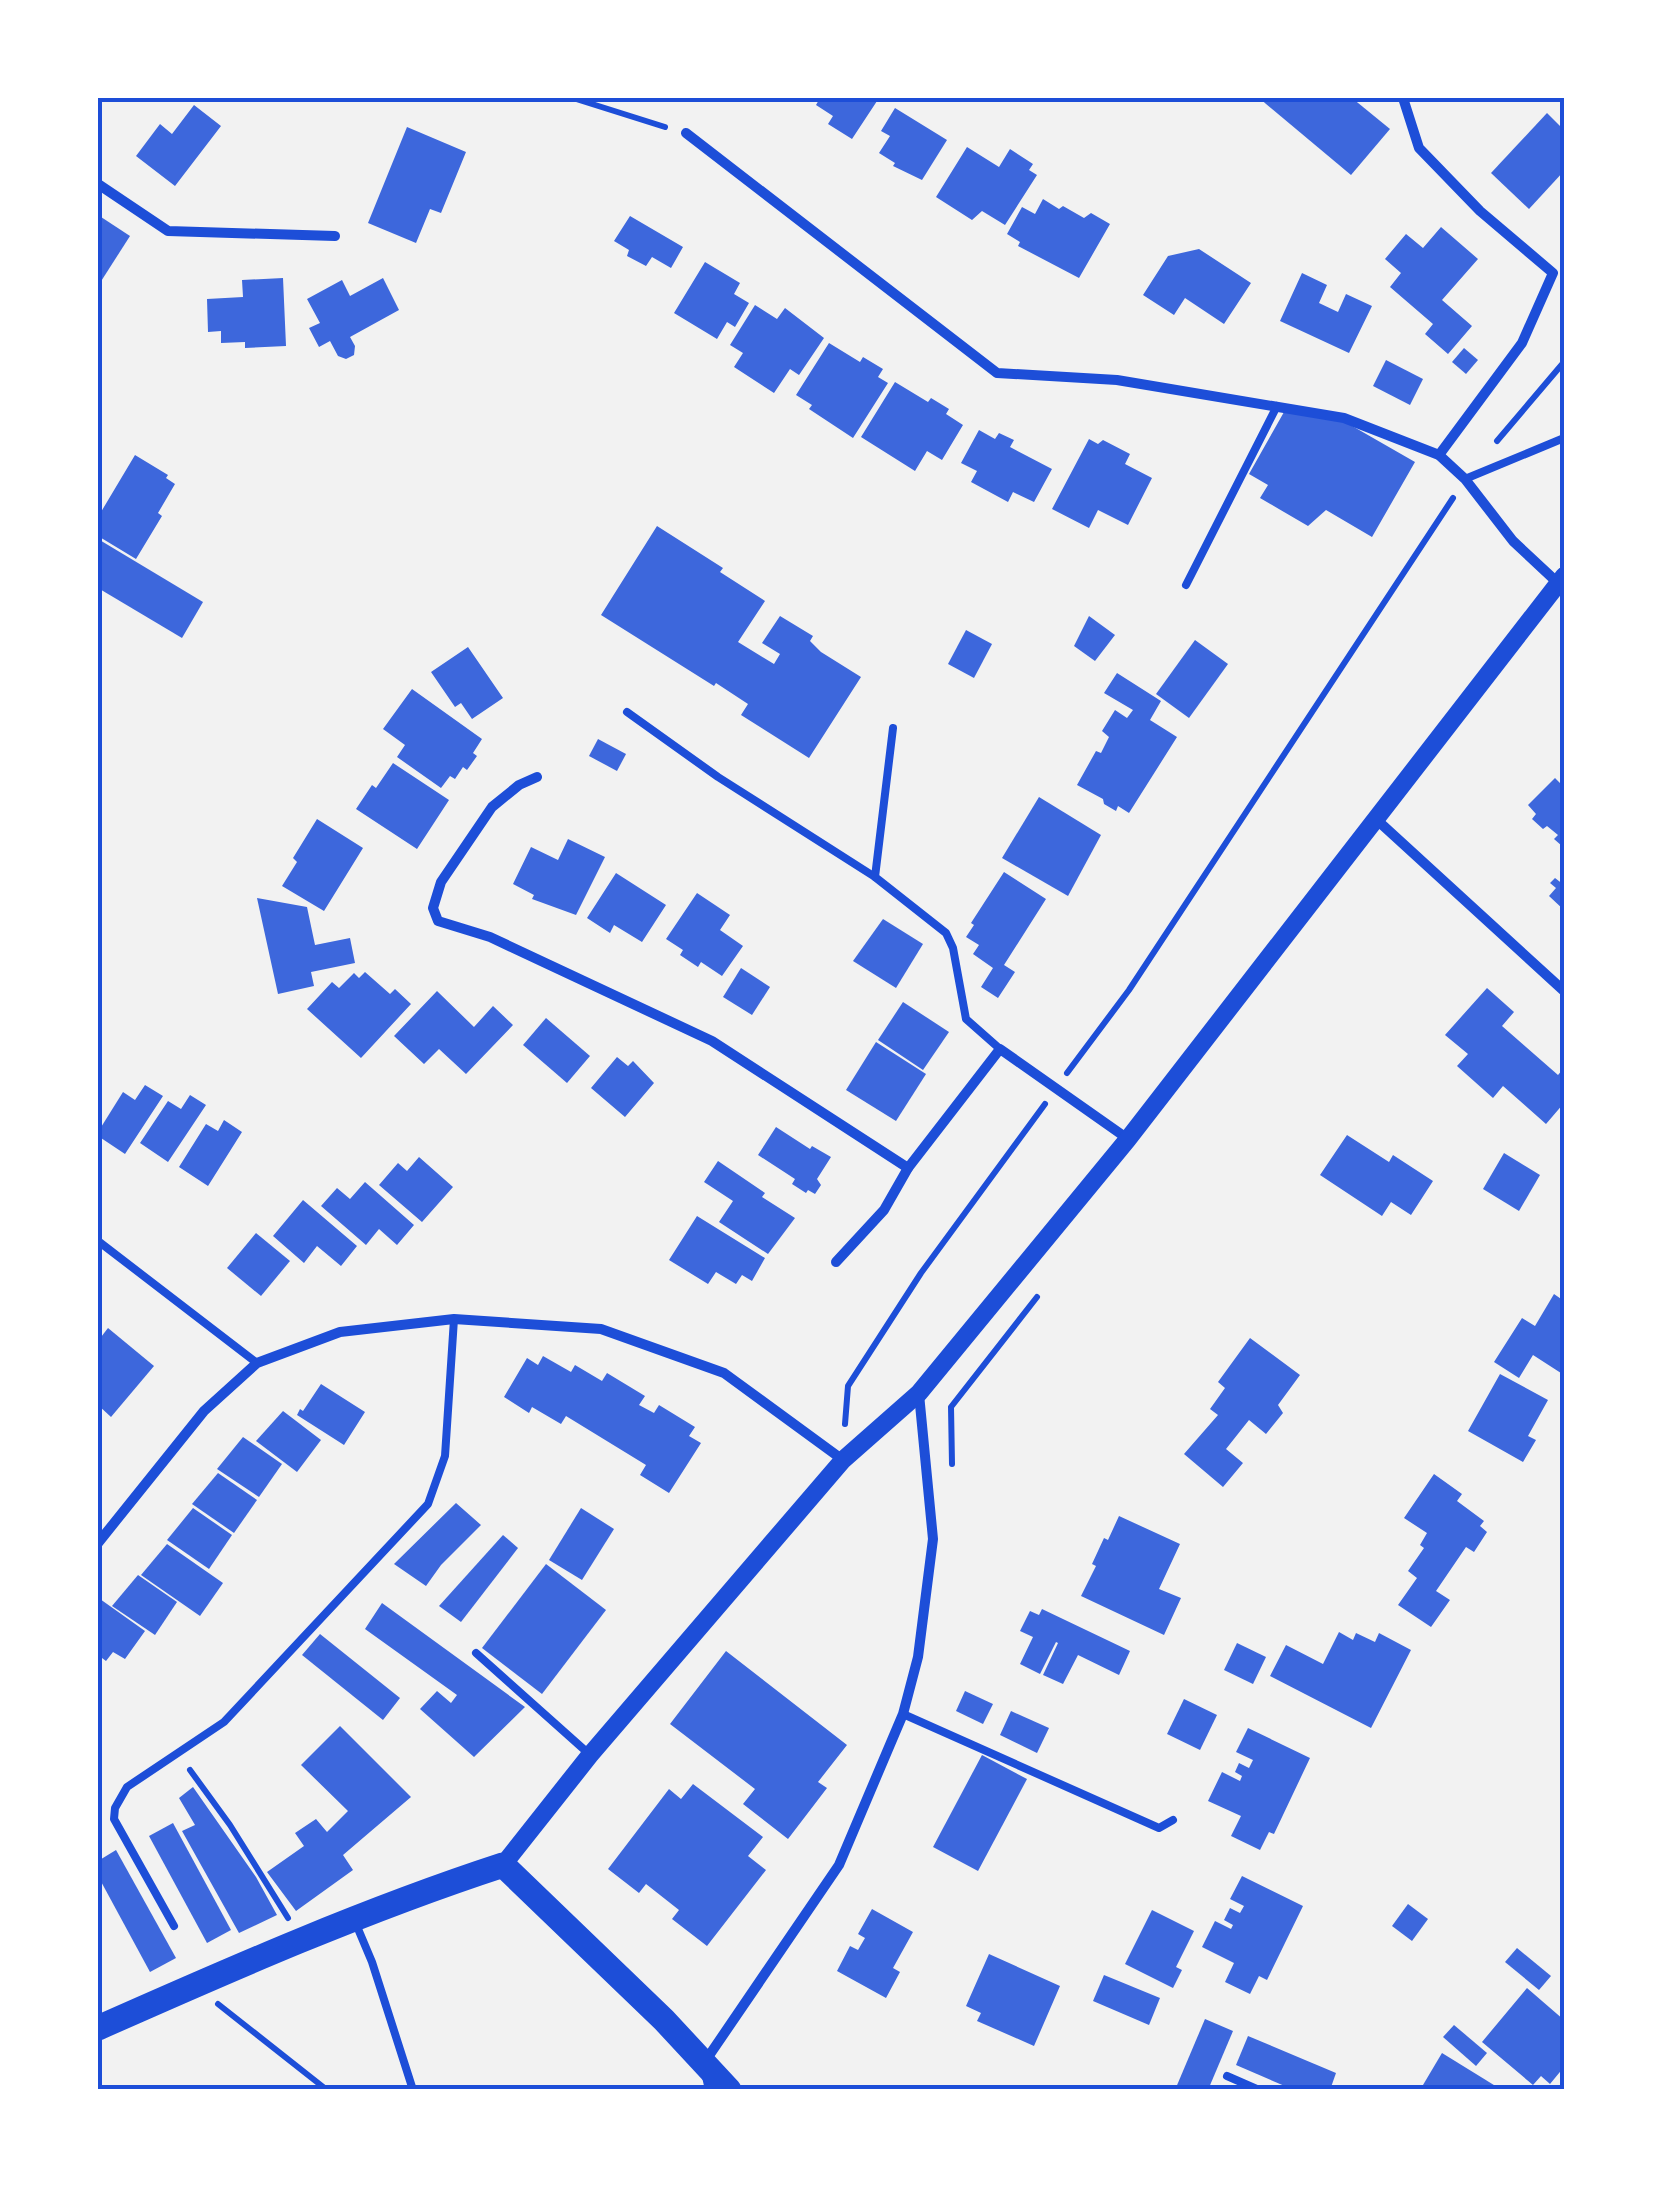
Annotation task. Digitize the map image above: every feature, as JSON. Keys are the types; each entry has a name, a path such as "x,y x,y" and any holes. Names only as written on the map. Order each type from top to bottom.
{"main road":[{"path":"98,2028 299,1940 504,1865 615,1971 729,2090"}],"street":[{"path":"1402,98 1418,148 1480,211 1553,273 1522,343 1439,455"},
{"path":"504,1865 590,1755 843,1460 920,1393 1128,1139 1562,580 1513,541 1465,479 1439,455 1344,418 1117,380 997,373 686,133"},
{"path":"98,184 168,231 335,236"},
{"path":"537,777 518,785 492,807 441,882 433,908 438,921 490,936 712,1040 908,1168"},
{"path":"1377,820 1564,991"},
{"path":"836,1262 884,1210 908,1168 1000,1049 1128,1139"},
{"path":"98,1542 204,1411 257,1363 340,1332 454,1319 601,1330 724,1373 843,1460"},
{"path":"710,2090 704,2063 839,1865 903,1714 918,1658 933,1538 920,1393"}],"lane":[{"path":"1186,585 1277,406"},
{"path":"1465,479 1564,438"},
{"path":"627,712 718,777 875,877 946,933 966,1019 1000,1049"},
{"path":"875,877 893,728"},
{"path":"98,1241 257,1363"},
{"path":"174,1926 114,1820 115,1808 128,1787 224,1722 428,1504 445,1456 454,1319"},
{"path":"476,1653 590,1755"},
{"path":"903,1714 1158,1828 1172,1820"},
{"path":"354,1920 372,1962 413,2090"},
{"path":"1227,2076 1259,2090"}],"path":[{"path":"573,98 686,133"},
{"path":"843,1460 848,1386 921,1273 1129,990 1465,479 1564,362"},
{"path":"952,1466 950,1407 1047,1284"},
{"path":"178,1752 230,1825 299,1940"},
{"path":"217,2004 326,2090"}],"building":[{"path":"820,98 879,98 852,139 828,124 833,116 816,105"},
{"path":"1259,98 1352,98 1390,129 1351,175"},
{"path":"194,105 221,126 175,186 136,156 160,124 172,134"},
{"path":"895,108 947,140 922,180 893,166 895,163 879,153 890,136 881,131"},
{"path":"1547,113 1564,130 1564,171 1529,209 1491,173"},
{"path":"407,127 466,152 441,213 430,209 416,243 368,223"},
{"path":"967,147 999,167 1010,149 1033,164 1029,170 1037,175 1005,225 982,211 972,220 936,197"},
{"path":"1043,199 1059,209 1063,206 1084,218 1091,213 1110,224 1079,278 1018,246 1020,242 1007,234 1022,207 1035,214"},
{"path":"98,215 130,236 98,286"},
{"path":"630,216 683,247 671,268 652,257 646,266 627,256 629,250 614,241"},
{"path":"1441,227 1478,259 1442,300 1472,326 1448,354 1425,334 1433,324 1390,287 1401,273 1385,259 1406,234 1423,248"},
{"path":"1199,249 1251,283 1224,324 1185,298 1174,315 1143,295 1168,256"},
{"path":"705,262 740,283 734,294 749,303 735,327 727,322 717,339 674,313"},
{"path":"1302,273 1327,285 1319,303 1338,312 1346,294 1372,306 1349,353 1280,321"},
{"path":"283,278 286,346 245,348 245,342 221,343 221,331 208,332 207,299 243,297 242,280"},
{"path":"383,278 399,310 350,337 354,355 346,359 338,356 330,341 319,347 309,328 320,323 307,299 342,280 350,296"},
{"path":"755,305 777,319 785,308 824,338 799,375 790,369 774,393 734,367 743,353 730,345"},
{"path":"829,343 860,362 863,357 883,369 878,377 888,383 853,438 809,409 812,405 796,395"},
{"path":"1464,348 1478,360 1466,374 1452,362"},
{"path":"1386,360 1423,379 1410,405 1373,386"},
{"path":"895,382 928,402 931,398 949,409 946,414 963,425 942,460 927,451 915,471 861,437"},
{"path":"1284,412 1333,415 1415,462 1372,537 1326,510 1308,526 1260,498 1268,485 1249,474"},
{"path":"979,430 995,439 999,433 1014,440 1010,447 1052,469 1034,502 1013,492 1008,502 971,482 977,471 961,463"},
{"path":"1089,439 1098,444 1103,440 1130,454 1125,464 1152,478 1128,525 1098,510 1089,528 1052,509"},
{"path":"135,455 168,475 166,478 175,484 158,513 162,516 136,559 98,536 98,517"},
{"path":"657,526 723,568 720,572 765,601 738,642 774,664 780,654 762,643 780,616 813,636 810,641 821,652 861,677 809,758 741,715 748,704 601,615"},
{"path":"98,539 203,602 182,638 98,588"},
{"path":"1089,616 1115,635 1095,661 1074,646"},
{"path":"966,630 992,644 974,678 948,664"},
{"path":"1195,640 1228,664 1189,718 1156,694"},
{"path":"468,647 503,698 472,719 461,703 455,707 431,672"},
{"path":"1117,673 1161,701 1150,720 1177,737 1129,813 1118,806 1116,811 1077,785 1096,751 1101,753 1109,737 1102,731 1115,710 1127,718 1133,710 1104,693"},
{"path":"412,689 482,739 467,770 463,767 455,779 450,776 441,788 397,757 405,745 383,729"},
{"path":"598,739 626,754 617,771 589,756"},
{"path":"393,763 449,800 417,849 356,809"},
{"path":"1555,778 1564,787 1562,846 1554,839 1558,835 1532,819 1536,814 1528,805"},
{"path":"1039,797 1101,835 1068,896 1002,858"},
{"path":"317,819 363,848 324,911 282,886 297,862 293,858"},
{"path":"568,839 605,857 576,915 532,899 534,895 513,884 531,847 558,860"},
{"path":"1004,872 1046,899 1004,965 1015,972 998,998 981,987 993,968 973,954 979,945 966,937"},
{"path":"616,873 666,905 642,942 614,925 610,933 587,918"},
{"path":"1555,878 1564,885 1564,910 1549,896 1556,888 1550,883"},
{"path":"697,893 730,915 720,930 743,946 722,976 701,962 698,967 666,939"},
{"path":"257,898 307,907 315,945 350,938 355,963 311,972 314,986 278,994"},
{"path":"883,919 923,944 896,988 853,961"},
{"path":"741,968 770,987 752,1015 723,997"},
{"path":"365,972 390,994 395,989 411,1004 361,1058 307,1009 332,982 339,988 354,973 359,978"},
{"path":"1487,988 1514,1012 1502,1026 1558,1075 1564,1068 1564,1103 1546,1124 1503,1086 1493,1098 1457,1066 1468,1054 1445,1035"},
{"path":"437,991 474,1027 493,1006 513,1025 466,1074 439,1049 424,1064 394,1036"},
{"path":"903,1002 949,1032 923,1070 878,1040"},
{"path":"546,1018 590,1056 567,1083 523,1045"},
{"path":"876,1042 926,1074 896,1121 846,1090"},
{"path":"617,1057 628,1066 633,1061 654,1083 625,1117 591,1088"},
{"path":"145,1085 163,1096 125,1154 98,1136 98,1132 123,1092 135,1100"},
{"path":"190,1095 206,1105 168,1162 140,1143 168,1101 181,1109"},
{"path":"224,1120 242,1132 208,1186 179,1167 206,1124 218,1131"},
{"path":"776,1127 810,1149 812,1146 831,1157 817,1179 821,1185 815,1194 792,1184 795,1179 758,1155"},
{"path":"1347,1135 1389,1162 1393,1155 1433,1181 1411,1215 1391,1202 1382,1216 1320,1175"},
{"path":"1504,1153 1540,1175 1519,1211 1483,1189"},
{"path":"419,1157 453,1187 422,1222 379,1185 398,1163 407,1171"},
{"path":"718,1161 795,1218 768,1254 719,1222 733,1201 704,1182"},
{"path":"365,1182 414,1225 397,1245 379,1229 366,1245 321,1206 337,1188 350,1199"},
{"path":"303,1200 357,1246 341,1266 317,1246 304,1263 273,1236"},
{"path":"697,1216 765,1258 752,1281 742,1275 736,1284 716,1272 708,1284 669,1260"},
{"path":"256,1233 290,1261 261,1296 227,1268"},
{"path":"1554,1294 1564,1301 1564,1375 1533,1355 1519,1378 1494,1362 1522,1318 1535,1326"},
{"path":"108,1328 154,1366 111,1417 98,1405 98,1341"},
{"path":"1250,1338 1300,1375 1278,1405 1283,1413 1266,1434 1249,1420 1226,1449 1243,1463 1223,1487 1184,1454 1218,1415 1210,1409 1225,1388 1218,1382"},
{"path":"543,1356 571,1372 575,1365 602,1381 607,1373 645,1396 639,1405 654,1413 659,1405 695,1427 689,1436 701,1443 669,1493 640,1475 646,1465 566,1416 561,1424 532,1407 529,1413 504,1397 527,1358 538,1365"},
{"path":"1500,1374 1548,1400 1528,1436 1536,1440 1523,1462 1468,1431"},
{"path":"321,1384 365,1412 344,1445 297,1415"},
{"path":"283,1411 321,1440 297,1472 256,1441"},
{"path":"243,1437 282,1464 259,1497 217,1469"},
{"path":"218,1473 257,1500 234,1533 192,1504"},
{"path":"1434,1474 1462,1494 1457,1501 1484,1521 1480,1526 1487,1532 1474,1552 1466,1547 1436,1591 1450,1600 1431,1627 1398,1605 1417,1578 1408,1571 1424,1548 1420,1545 1427,1533 1404,1518"},
{"path":"456,1503 481,1525 426,1586 394,1564"},
{"path":"193,1508 232,1535 209,1569 167,1540"},
{"path":"581,1508 614,1529 582,1580 549,1560"},
{"path":"1119,1516 1180,1544 1159,1589 1181,1598 1164,1635 1081,1596 1104,1538 1108,1540"},
{"path":"503,1535 518,1548 461,1622 439,1606"},
{"path":"167,1544 223,1583 200,1616 141,1575"},
{"path":"546,1564 606,1610 542,1694 482,1648"},
{"path":"138,1575 177,1602 155,1635 112,1606"},
{"path":"100,1599 145,1631 125,1659 113,1652 106,1661 98,1655"},
{"path":"382,1603 525,1707 474,1757 420,1709 437,1691 451,1703 457,1695 365,1629"},
{"path":"1042,1609 1130,1651 1119,1675 1078,1655 1063,1684 1043,1675 1056,1642 1040,1674 1020,1664 1033,1637 1020,1631 1030,1611 1039,1615"},
{"path":"1339,1632 1353,1640 1356,1633 1375,1642 1379,1633 1411,1650 1371,1728 1270,1676 1286,1645 1323,1664"},
{"path":"320,1634 400,1698 383,1720 302,1655"},
{"path":"1237,1643 1266,1657 1253,1684 1224,1670"},
{"path":"726,1651 847,1745 818,1782 827,1788 788,1839 743,1804 755,1789 670,1724"},
{"path":"965,1691 993,1704 983,1724 956,1711"},
{"path":"1184,1699 1217,1715 1200,1750 1167,1734"},
{"path":"1011,1711 1049,1728 1037,1753 1000,1735"},
{"path":"340,1726 411,1797 343,1855 353,1870 296,1911 267,1872 304,1846 295,1833 316,1819 327,1832 348,1811 301,1765"},
{"path":"1248,1728 1310,1758 1274,1834 1269,1832 1260,1850 1231,1836 1241,1816 1208,1801 1222,1772 1240,1781 1242,1776 1235,1772 1239,1763 1249,1768 1253,1760 1236,1752"},
{"path":"982,1755 1027,1779 978,1871 933,1847"},
{"path":"693,1784 763,1837 748,1856 766,1870 707,1946 672,1919 679,1910 646,1884 639,1893 608,1869 669,1789 681,1799"},
{"path":"193,1787 256,1877 277,1915 239,1933 182,1831 195,1825 179,1798"},
{"path":"173,1823 231,1930 207,1943 149,1836"},
{"path":"116,1850 176,1958 150,1972 98,1876 98,1861"},
{"path":"1242,1876 1303,1906 1267,1980 1259,1976 1250,1994 1225,1982 1234,1963 1202,1947 1215,1921 1231,1929 1233,1925 1224,1920 1230,1908 1240,1913 1244,1906 1230,1899"},
{"path":"1408,1904 1428,1919 1412,1941 1392,1926"},
{"path":"872,1909 913,1932 893,1968 900,1972 886,1998 837,1971 850,1946 858,1950 865,1938 858,1934"},
{"path":"1152,1910 1194,1931 1176,1967 1182,1970 1173,1988 1125,1964"},
{"path":"1517,1948 1551,1976 1539,1990 1505,1962"},
{"path":"989,1954 1060,1986 1034,2046 977,2021 981,2013 966,2006"},
{"path":"1104,1975 1160,1998 1149,2025 1093,2001"},
{"path":"1527,1988 1564,2020 1564,2067 1550,2084 1541,2076 1533,2085 1482,2042"},
{"path":"1205,2019 1233,2031 1208,2090 1175,2090"},
{"path":"1454,2025 1487,2053 1476,2066 1443,2037"},
{"path":"1248,2036 1336,2073 1330,2090 1294,2090 1236,2065"},
{"path":"1442,2053 1502,2090 1420,2090"}]}
